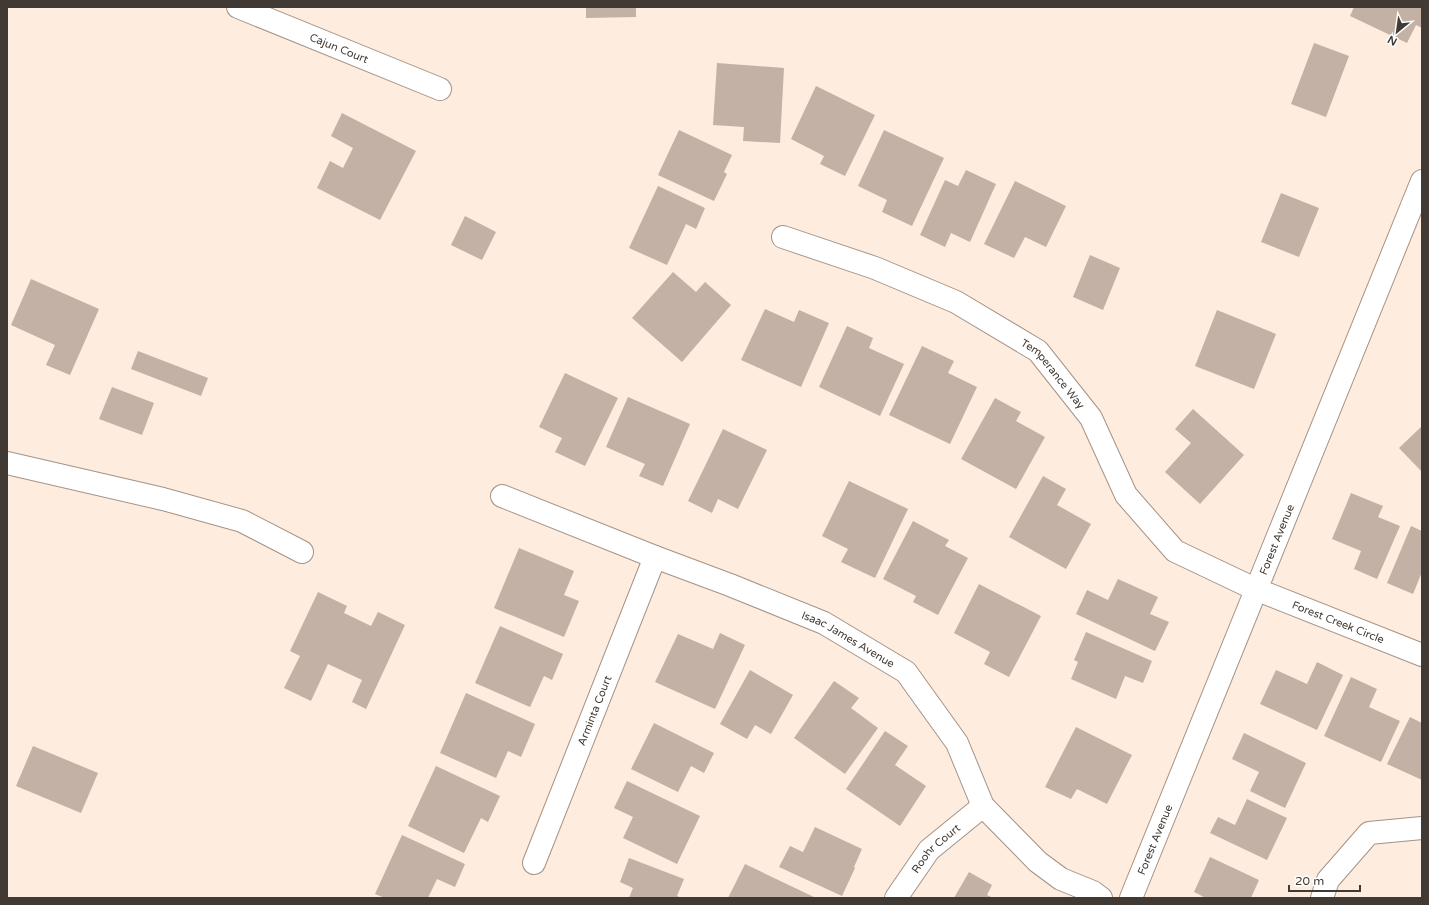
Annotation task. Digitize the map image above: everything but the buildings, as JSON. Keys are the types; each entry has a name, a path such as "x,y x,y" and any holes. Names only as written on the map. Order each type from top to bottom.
{"street":[{"name":"Cajun Court","path":"238,7 440,89"},
{"name":"Forest Avenue","path":"1131,898 1255,589 1422,181"},
{"name":"Temperance Way","path":"782,237 875,268 956,302 1038,351 1091,418 1126,495 1175,552 1255,589"},
{"path":"7,463 163,499 242,521 302,552"},
{"name":"Isaac James Avenue","path":"502,496 824,623 906,672 957,743 983,806 1038,862 1061,879 1093,892 1101,898"},
{"name":"Arminta Court","path":"534,863 654,557"},
{"name":"Forest Creek Circle","path":"1255,589 1422,655"},
{"name":"Roohr Court","path":"896,898 929,850 983,806"},
{"path":"1325,889 1369,833 1422,828"}]}
